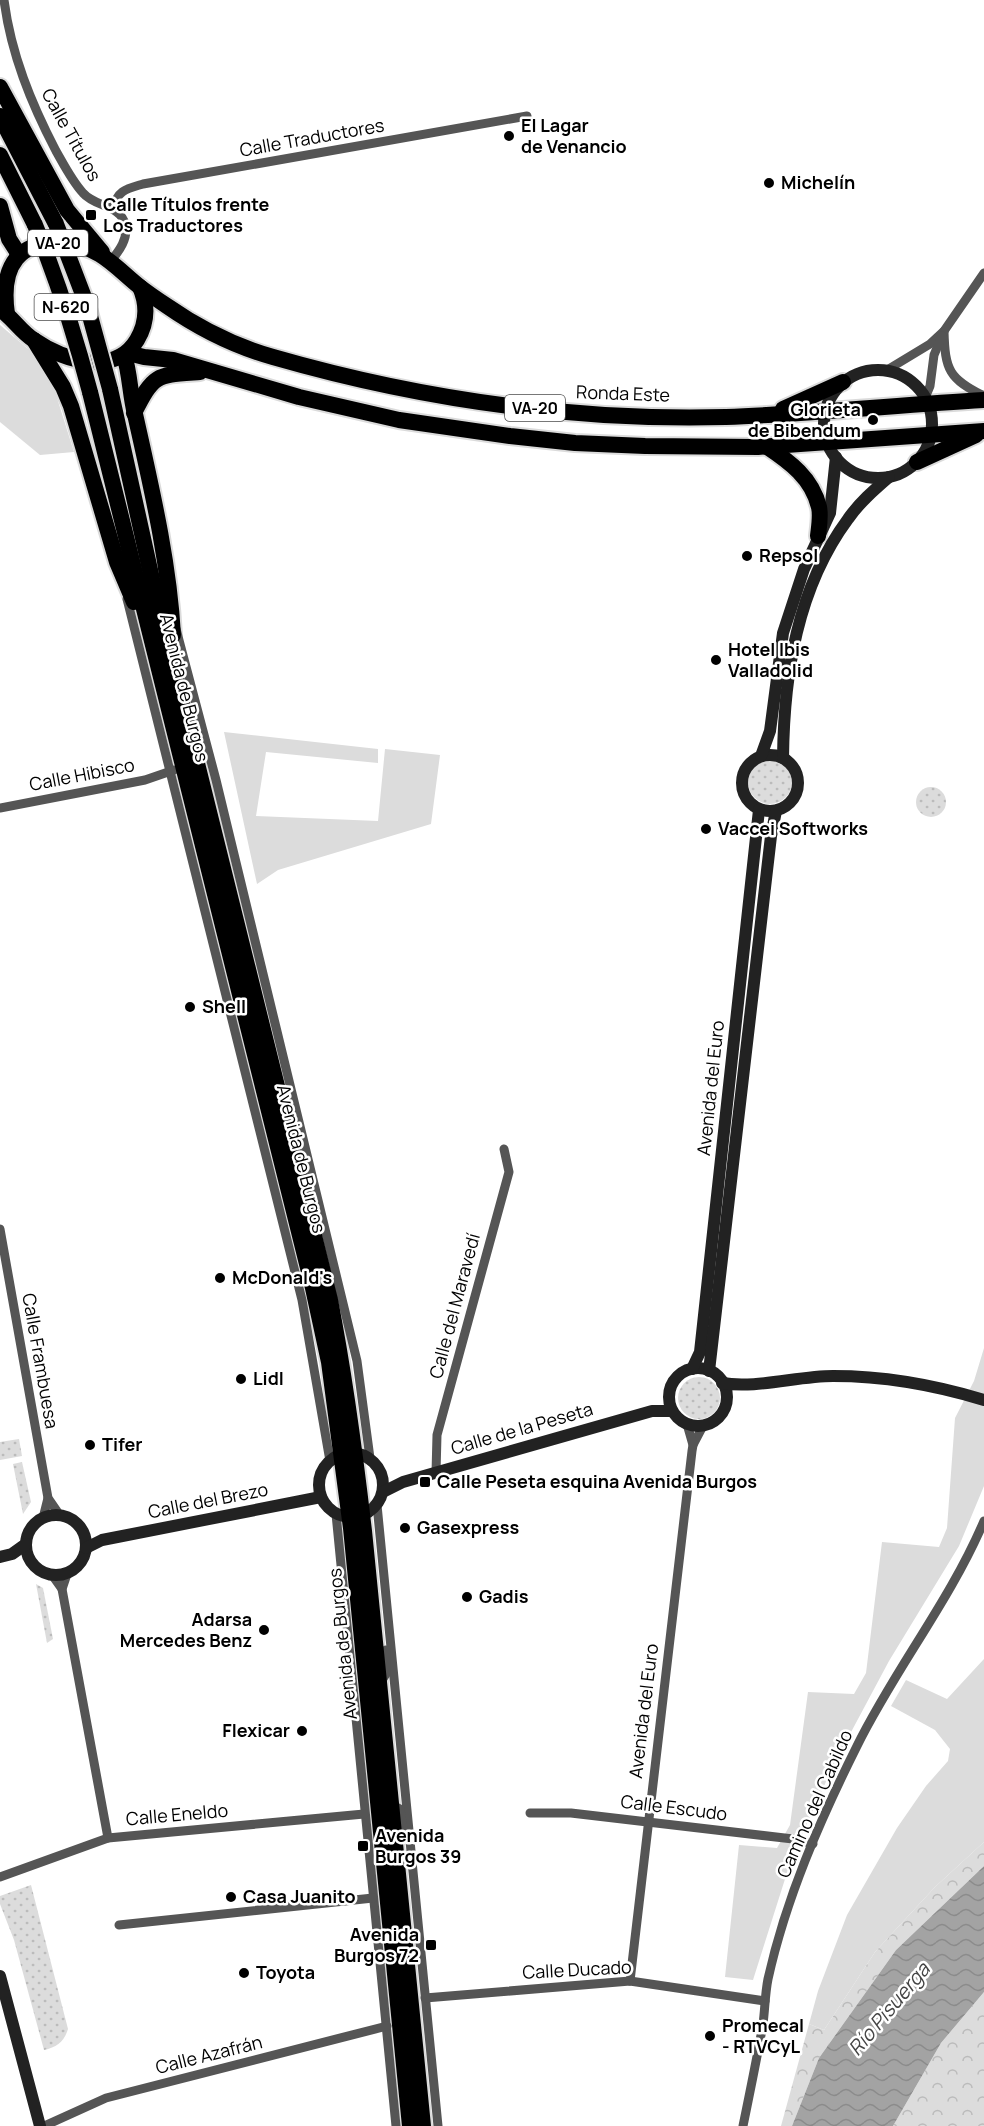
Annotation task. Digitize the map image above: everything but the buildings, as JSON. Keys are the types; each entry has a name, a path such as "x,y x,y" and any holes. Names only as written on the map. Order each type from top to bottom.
{"highway":[{"path":"0,87 68,210 109,259"},
{"name":"Avenida de Burgos","path":"0,116 56,224 87,305 110,389 175,672 183,767 247,966 289,1162"},
{"name":"Avenida de Burgos","path":"0,155 35,225 79,348 212,879 297,1195 330,1300 342,1363 349,1456 349,1516 382,1770"},
{"path":"0,206 9,239 10,257"},
{"name":"Ronda Este","path":"10,257 37,245 51,243 84,247 109,259 140,287 183,317 212,335 233,344 299,365 387,386 470,401 589,414 726,417 825,411 927,400 984,398"},
{"name":"VA-20","path":"10,257 2,283 4,312 22,331 57,354 90,362 110,361 126,354 173,360 298,397 399,420 575,443 645,446 766,446 832,450 931,435 984,432"},
{"path":"140,287 146,315 143,328 126,354 134,413 149,473 172,610 175,672"},
{"path":"34,340 63,387 117,562 156,657"},
{"path":"134,413 147,387 157,379 169,374 215,371"},
{"path":"774,413 843,382"},
{"path":"917,462 984,432"},
{"path":"766,446 801,472 811,487 819,508 818,536"},
{"name":"Avenida de Burgos","path":"297,1195 313,1288 349,1456"},
{"name":"Avenida de Burgos","path":"349,1516 380,1682 382,1770 378,1808 410,2126"},
{"name":"Avenida de Burgos","path":"378,1808 423,2126"}],"street":[{"name":"Calle Títulos","path":"4,0 16,58 39,118 64,166 82,193 92,202 113,208"},
{"name":"Calle Traductores","path":"113,208 116,197 125,189 143,184 527,116"},
{"path":"109,259 120,250 126,232 122,216 113,208"},
{"path":"927,400 934,355 944,331 984,273"},
{"path":"887,370 930,344 944,331"},
{"path":"944,331 944,348 950,372 962,386 984,398"},
{"path":"761,756 773,755 783,758 797,772 798,790 791,803 776,811 759,810 747,799 742,790 742,781 747,767 761,756 770,730 783,633 791,603 818,536 830,513 832,450 824,424 825,411 843,382 863,372 887,370 901,374 913,382 927,400 932,419 931,435 926,449 917,462 889,477 865,499 848,519 824,557 808,594 796,634 788,685 783,758"},
{"path":"832,450 845,466 855,472 867,476 889,477"},
{"name":"Avenida de Burgos","path":"117,562 183,767 210,935 302,1300 310,1347 349,1456"},
{"name":"Avenida de Burgos","path":"172,610 216,780 357,1361 349,1456"},
{"path":"183,767 205,762 216,780"},
{"name":"Calle Hibisco","path":"0,808 145,780 183,767"},
{"name":"Avenida del Euro","path":"692,1369 700,1352 759,810"},
{"name":"Avenida del Euro","path":"709,1371 771,836 776,811"},
{"path":"210,935 212,879"},
{"path":"245,900 247,966"},
{"path":"260,1019 290,1083"},
{"path":"262,1142 272,1158 289,1162 302,1157 304,1142"},
{"name":"Calle del Maravedí","path":"436,1473 437,1435 508,1172 504,1149"},
{"path":"280,1217 283,1202 297,1195 312,1199 320,1212"},
{"name":"Calle Frambuesa","path":"0,1229 48,1498 59,1515"},
{"path":"310,1347 314,1337 313,1288"},
{"path":"330,1300 351,1337"},
{"path":"692,1369 709,1371 724,1389 725,1407 712,1422 703,1426 687,1424 680,1420 670,1405 670,1390 674,1381 681,1374 692,1369"},
{"path":"724,1389 790,1378 833,1376 878,1378 932,1385 984,1400"},
{"name":"Calle de la Peseta","path":"383,1492 402,1482 670,1405"},
{"name":"Avenida del Euro","path":"687,1424 693,1445"},
{"name":"Avenida del Euro","path":"630,1981 693,1445 703,1426"},
{"path":"377,1505 349,1516 325,1504 321,1497 319,1480 323,1469 349,1456 376,1464 382,1475 383,1492 377,1505 438,2126"},
{"path":"382,1475 402,1482"},
{"name":"Calle del Brezo","path":"86,1548 102,1540 321,1497"},
{"name":"Calle Frambuesa","path":"43,1518 48,1498"},
{"path":"59,1515 73,1519 80,1526 85,1535 86,1548 82,1562 75,1569 67,1574 52,1575 38,1570 30,1561 26,1544 33,1526 43,1518 59,1515"},
{"name":"Avenida de Burgos","path":"349,1516 351,1680 378,1808 366,1830 396,2126"},
{"name":"Camino del Cabildo","path":"743,2126 764,2021 768,1980 792,1897 813,1844 833,1795 863,1734 887,1690 954,1581 984,1521"},
{"name":"Calle del Brezo","path":"85,1535 102,1540"},
{"path":"6,1556 26,1544"},
{"path":"6,1556 30,1561"},
{"path":"62,1590 67,1574"},
{"path":"52,1575 62,1590 108,1838"},
{"path":"380,1682 386,1674 388,1618"},
{"path":"351,1680 364,1757 382,1770 398,1765 400,1741"},
{"path":"366,1830 372,1812 378,1808 400,1809 408,1877 415,1895"},
{"name":"Calle Eneldo","path":"0,1877 108,1838 378,1808"},
{"name":"Calle Escudo","path":"530,1813 571,1813 793,1839 813,1844"},
{"path":"372,1886 392,1942"},
{"path":"119,1925 373,1898"},
{"path":"0,1976 42,2126"},
{"name":"Calle Ducado","path":"425,1998 630,1981 765,2001"},
{"name":"Calle Azafrán","path":"42,2126 106,2098 387,2026"},
{"path":"420,2093 430,2040"}],"green space":[{"path":"0,325 34,354 53,385 74,452 40,455 0,422"},
{"path":"224,732 378,749 378,763 266,752 256,816 378,821 385,749 440,755 431,824 278,870 257,884"},
{"path":"770,760 785,767 792,782 785,797 770,804 755,797 748,782 755,767"},
{"path":"931,787 942,791 946,802 942,813 931,817 920,813 916,802 920,791"},
{"path":"984,1348 984,1486 959,1546 889,1661 834,1764 792,1857 753,1980 725,1977 739,1845 777,1848 790,1825 808,1692 854,1694 866,1673 882,1542 939,1547 947,1528 955,1418 974,1381"},
{"path":"699,1377 714,1383 720,1398 714,1413 699,1419 684,1413 678,1398 684,1383"},
{"path":"19,1439 22,1456 0,1460 0,1442"},
{"path":"22,1462 31,1502 23,1514 13,1464"},
{"path":"36,1584 43,1588 53,1639 47,1643"},
{"path":"984,1659 984,1842 935,1887 875,1952 824,2030 809,2024 818,1991 847,1915 897,1828 926,1786 948,1761 950,1749 935,1730 891,1706 906,1680 947,1699"},
{"path":"984,1842 984,1866 896,1950 819,2058 792,2126 781,2126 809,2024 824,2030 875,1952 935,1887"},
{"path":"31,1885 68,2029 59,2043 44,2050 14,1940 0,1904 0,1896"},
{"path":"984,1992 984,2126 893,2126 941,2043"}],"water":[{"name":"Río Pisuerga","path":"984,1866 984,1992 941,2043 893,2126 792,2126 819,2058 896,1950"}],"place":[{"name":"El Lagar de Venancio","path":"509,136"},
{"name":"Michelín","path":"769,183"},
{"name":"Calle Títulos frente Los Traductores","path":"91,215"},
{"name":"Glorieta de Bibendum","path":"873,420"},
{"name":"Repsol","path":"747,556"},
{"name":"Hotel Ibis Valladolid","path":"716,660"},
{"name":"Vaccei Softworks","path":"706,829"},
{"name":"Shell","path":"190,1007"},
{"name":"McDonald's","path":"220,1278"},
{"name":"Lidl","path":"241,1379"},
{"name":"Tifer","path":"90,1445"},
{"name":"Calle Peseta esquina Avenida Burgos","path":"425,1482"},
{"name":"Gasexpress","path":"405,1528"},
{"name":"Gadis","path":"467,1597"},
{"name":"Adarsa Mercedes Benz","path":"264,1630"},
{"name":"Flexicar","path":"302,1731"},
{"name":"Avenida Burgos 39","path":"363,1846"},
{"name":"Casa Juanito","path":"231,1897"},
{"name":"Avenida Burgos 72","path":"431,1945"},
{"name":"Toyota","path":"244,1973"},
{"name":"Promecal - RTVCyL","path":"710,2036"}]}
